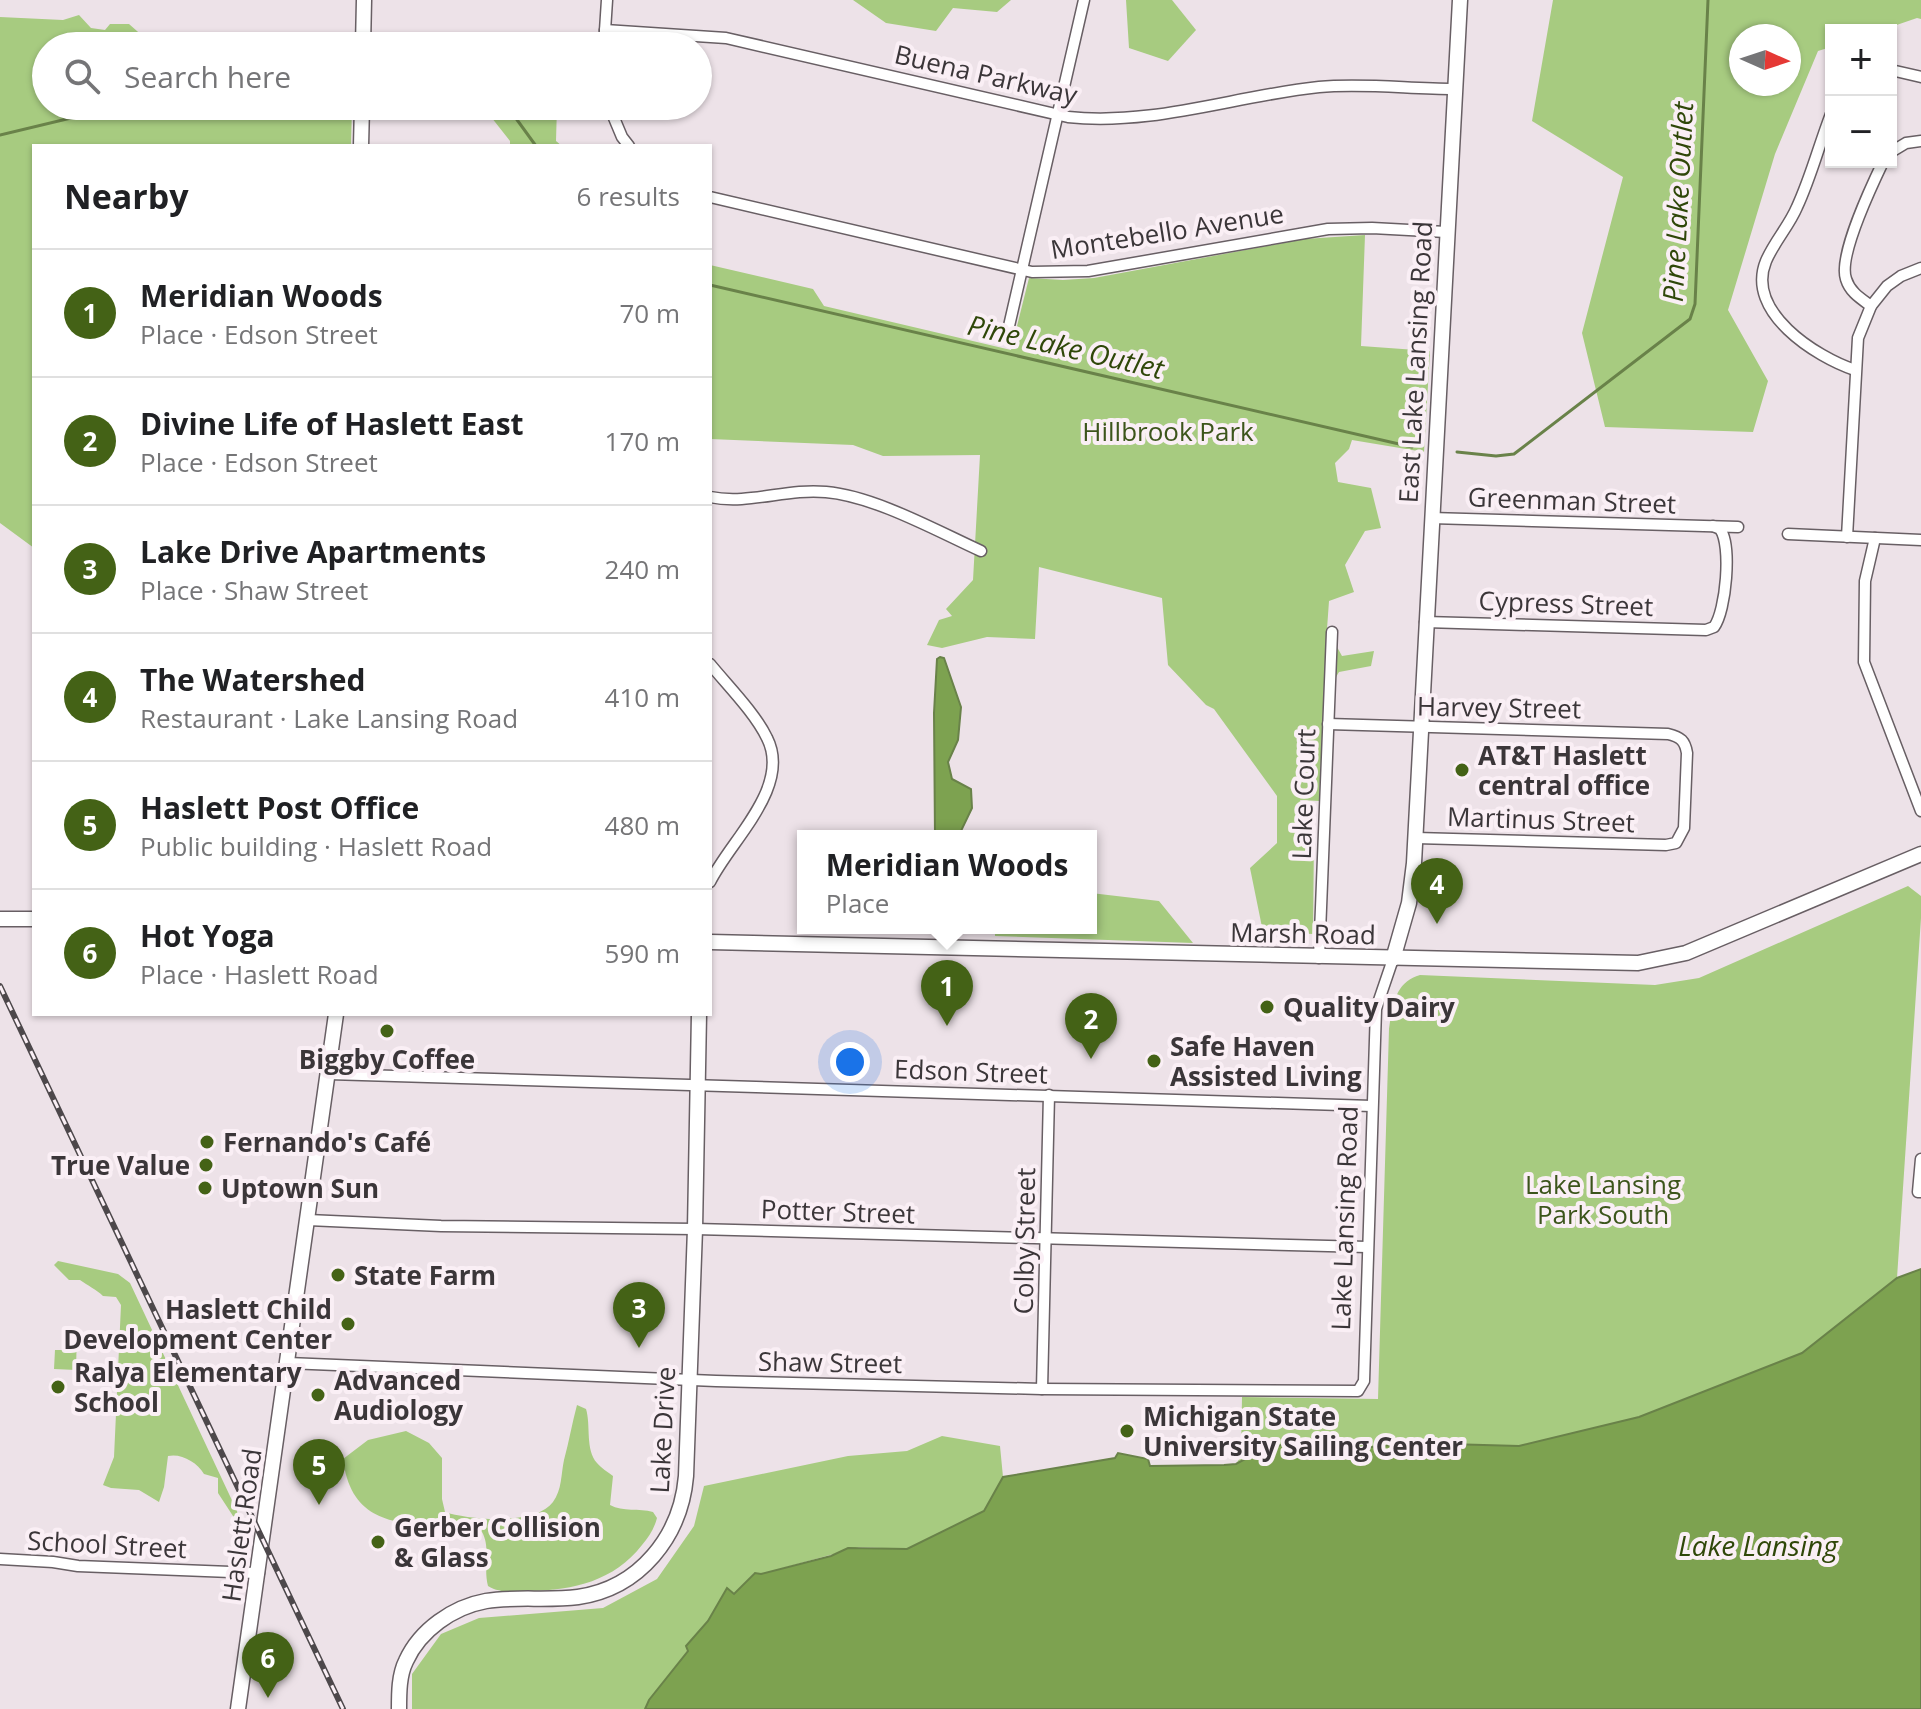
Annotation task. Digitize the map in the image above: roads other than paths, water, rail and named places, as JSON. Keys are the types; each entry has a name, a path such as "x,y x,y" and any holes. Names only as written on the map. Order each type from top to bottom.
{"street":[{"path":"363,32 364,0"},
{"path":"605,30 607,0"},
{"path":"1009,326 1084,0"},
{"name":"East Lake Lansing Road","path":"1420,727 1460,0"},
{"name":"Buena Parkway","path":"605,30 635,32"},
{"name":"Buena Parkway","path":"712,37 1086,119 1135,118 1320,87 1454,89"},
{"path":"1897,71 1921,77"},
{"path":"361,144 362,120"},
{"path":"615,120 627,144"},
{"path":"1825,131 1801,199 1766,261 1763,283 1771,308 1790,331 1826,358 1855,370"},
{"path":"1897,148 1906,143 1921,141"},
{"path":"1871,306 1852,291 1847,282 1844,262 1881,168"},
{"name":"Montebello Avenue","path":"712,197 1021,271 1060,273 1088,271 1328,229 1446,232"},
{"path":"1847,537 1858,338 1871,306 1887,286 1921,268"},
{"path":"712,497 734,500 805,492 839,493 981,551"},
{"name":"Greenman Street","path":"1431,518 1738,527"},
{"name":"Cypress Street","path":"1425,622 1706,630 1714,627 1723,611 1726,543 1720,529 1713,526"},
{"path":"1788,534 1921,540"},
{"path":"1875,538 1865,581 1864,662 1921,811"},
{"name":"Lake Court","path":"1319,958 1332,632"},
{"path":"712,667 768,738 773,763 767,792 712,879"},
{"name":"Harvey Street","path":"1328,724 1677,736 1685,743 1687,753 1684,828 1676,843 1666,845"},
{"name":"Lake Lansing Road","path":"1364,1381 1376,1009 1409,903 1416,838 1420,727"},
{"name":"Martinus Street","path":"1416,838 1666,845"},
{"name":"Marsh Road","path":"712,942 1627,964 1662,960 1686,953 1921,854"},
{"path":"6,919 32,919"},
{"name":"Haslett Road","path":"238,1709 336,1016"},
{"name":"Lake Drive","path":"399,1709 405,1662 426,1633 456,1611 488,1601 592,1594 618,1584 651,1560 674,1527 683,1502 686,1476 699,1016"},
{"name":"Edson Street","path":"329,1074 1372,1106"},
{"name":"Colby Street","path":"1042,1389 1049,1095"},
{"path":"1920,1192 1921,1159"},
{"name":"Potter Street","path":"308,1220 514,1228 695,1229 1367,1247"},
{"name":"Shaw Street","path":"288,1363 689,1380 1042,1389 1354,1392 1361,1389 1364,1381"},
{"name":"School Street","path":"0,1559 78,1566 259,1573"}],"water":[{"path":"944,658 961,707 958,740 948,762 952,779 971,789 972,808 961,830 935,830 937,659"},
{"name":"Lake Lansing","path":"1921,1269 1921,1709 645,1709 688,1651 686,1646 708,1621 727,1588 734,1594 755,1573 831,1556 848,1548 907,1549 984,1511 1003,1477 1115,1458 1118,1453 1148,1459 1150,1466 1224,1465 1236,1464 1258,1452 1284,1444 1341,1450 1412,1443 1519,1446 1639,1417 1802,1353 1897,1278"}],"waterway":[{"name":"Pine Lake Outlet","path":"1457,452 1496,456 1514,454 1690,319 1695,304 1708,0"},
{"name":"Pine Lake Outlet","path":"0,135 63,120"},
{"name":"Pine Lake Outlet","path":"517,120 535,144"},
{"name":"Pine Lake Outlet","path":"712,285 1412,447"}],"railway":[{"path":"0,986 343,1709"}],"place":[{"name":"AT&T Haslett central office","path":"1462,770"},
{"name":"The Watershed","path":"1437,924"},
{"name":"Quality Dairy","path":"1267,1007"},
{"name":"Meridian Woods","path":"947,1026"},
{"name":"Biggby Coffee","path":"387,1031"},
{"name":"Divine Life of Haslett East","path":"1091,1059"},
{"name":"Safe Haven Assisted Living","path":"1154,1061"},
{"name":"Fernando's Café","path":"207,1142"},
{"name":"True Value","path":"206,1165"},
{"name":"Uptown Sun","path":"205,1188"},
{"name":"State Farm","path":"338,1275"},
{"name":"Haslett Child Development Center","path":"348,1324"},
{"name":"Lake Drive Apartments","path":"639,1348"},
{"name":"Ralya Elementary School","path":"58,1387"},
{"name":"Advanced Audiology","path":"318,1395"},
{"name":"Michigan State University Sailing Center","path":"1127,1431"},
{"name":"Haslett Post Office","path":"319,1505"},
{"name":"Gerber Collision & Glass","path":"378,1542"},
{"name":"Hot Yoga","path":"268,1698"}],"park label":[{"name":"Hillbrook Park","path":"1168,431"},
{"name":"Lake Lansing Park South","path":"1603,1199"}]}
